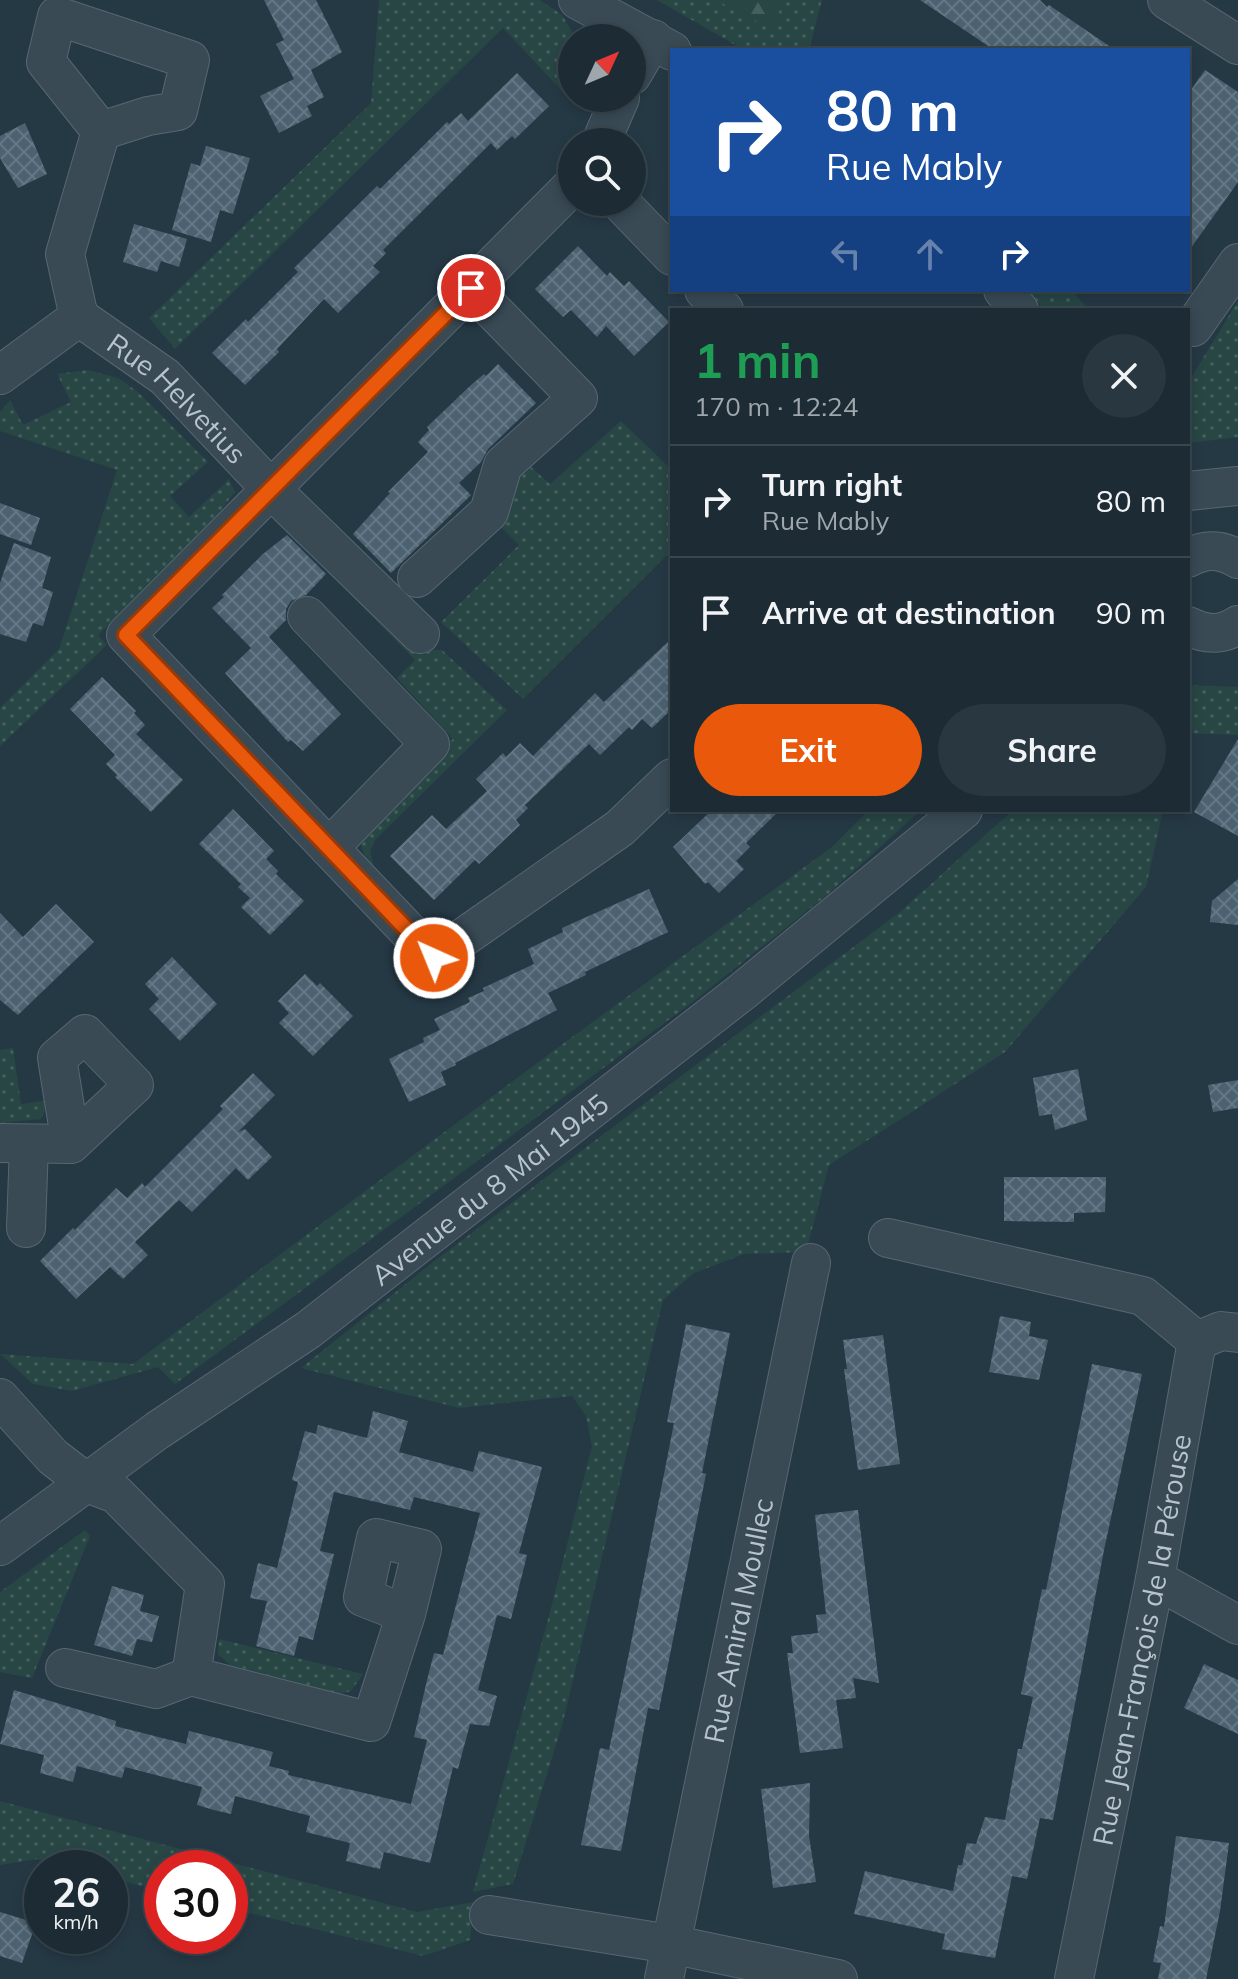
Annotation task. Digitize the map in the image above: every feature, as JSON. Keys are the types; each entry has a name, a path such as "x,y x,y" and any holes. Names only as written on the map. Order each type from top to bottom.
{"street":[{"path":"578,0 663,45 646,61"},
{"path":"1167,0 1238,45"},
{"path":"0,375 79,317 65,254 101,131"},
{"path":"558,200 126,635 434,958 620,828 670,780"},
{"path":"633,216 670,254"},
{"path":"1193,327 1238,263"},
{"path":"417,578 489,512 503,465 578,398 471,288"},
{"path":"706,292 722,308"},
{"path":"1005,292 1017,308"},
{"name":"Rue Helvetius","path":"79,317 165,377 271,489 420,634"},
{"path":"1190,491 1238,486"},
{"path":"307,616 430,744 329,848"},
{"path":"1190,627 1211,634 1238,625"},
{"name":"Avenue du 8 Mai 1945","path":"0,1546 158,1430 308,1330 743,991 961,812"},
{"path":"26,1228 15,1144 71,1144"},
{"path":"888,1238 1143,1296 1197,1341 1221,1331 1238,1333"},
{"name":"Rue Amiral Moullec","path":"667,1961 811,1263"},
{"name":"Rue Jean-François de la Pérouse","path":"1074,1979 1155,1579 1197,1341"},
{"path":"0,1398 53,1457 87,1483 116,1494 205,1584 191,1676"},
{"path":"1155,1579 1238,1625"},
{"path":"65,1668 156,1689 191,1676 371,1722 406,1614"},
{"path":"489,1915 667,1961 838,1979"}],"green space":[{"path":"379,0 540,0 562,15 567,24 558,24 558,87 503,28 175,349 149,318 371,103"},
{"path":"657,0 822,0 810,48 741,48"},
{"path":"716,0 783,0 773,30"},
{"path":"1030,292 1073,292 1087,308 1042,308"},
{"path":"1238,301 1238,437 1190,443 1190,380"},
{"path":"88,370 118,378 138,392 208,462 170,496 189,517 229,479 235,492 214,519 98,635 107,645 0,746 0,708 59,649 117,470 0,431 0,412 10,400 23,425 71,402 57,374"},
{"path":"621,421 670,468 670,552 523,699 441,622 519,545 499,525 515,481 531,467 550,484"},
{"path":"351,584 419,649 442,650 507,710 375,840 370,852 374,866 362,849 363,828 453,739 397,678 415,660 345,589"},
{"path":"1190,685 1238,687 1238,735 1190,733"},
{"path":"867,812 919,812 827,895 690,1004 175,1384 158,1367 72,1391 33,1384 0,1354 133,1364 832,847"},
{"path":"1011,812 1163,812 1146,887 1005,1052 829,1165 806,1252 744,1254 694,1273 663,1300 563,1722 513,1884 473,1892 592,1446 586,1416 572,1396 459,1408 301,1368 437,1259 900,912"},
{"path":"13,1048 21,1104 50,1100 41,1119 0,1123 0,1050"},
{"path":"85,1530 90,1536 32,1678 0,1672 0,1592"},
{"path":"219,1639 363,1674 351,1691 340,1694 230,1665 218,1654"},
{"path":"0,1801 184,1850 144,1850 144,1886 128,1882 128,1850 24,1850 24,1861 0,1865"},
{"path":"248,1867 417,1912 474,1902 470,1940 423,1956 248,1912"}],"building":[{"path":"264,0 316,0 342,52 311,70 324,97 307,106 312,116 279,133 260,96 294,79 276,44 284,40"},
{"path":"920,0 1040,0 1112,48 991,48"},
{"path":"1205,70 1238,92 1238,182 1190,249 1190,91"},
{"path":"517,73 549,106 515,139 512,136 497,150 491,143 383,250 386,253 373,266 380,272 338,313 324,299 277,349 279,352 245,385 212,353 298,272 294,268 377,186 380,189 447,122 449,124 461,113 468,121"},
{"path":"25,123 47,174 18,188 0,158 0,136"},
{"path":"206,146 250,158 233,214 220,210 211,242 172,230 191,163 200,166"},
{"path":"134,224 187,239 179,267 161,261 157,272 123,262"},
{"path":"578,246 607,276 610,272 624,286 629,281 669,322 634,356 606,326 597,337 571,310 563,317 535,289"},
{"path":"498,364 536,403 488,449 481,462 459,483 471,495 391,573 353,534 388,492 428,452 418,442 429,430 427,427"},
{"path":"0,503 40,518 31,545 0,534"},
{"path":"287,535 326,574 306,595 291,601 286,609 286,620 269,637 341,714 303,751 291,740 288,742 225,673 251,648 212,608 263,554"},
{"path":"14,543 51,557 42,588 53,592 43,626 33,623 26,642 0,634 0,583"},
{"path":"670,640 670,711 652,728 642,719 632,730 629,727 600,755 589,744 525,805 528,808 516,820 520,825 479,864 475,860 434,900 390,856 432,815 446,829 487,791 476,779 503,753 506,757 520,743 533,756 595,693 604,702"},
{"path":"102,677 136,711 134,713 145,725 136,734 183,780 151,812 106,764 115,755 70,709"},
{"path":"1238,739 1238,836 1194,812"},
{"path":"233,809 274,851 266,859 278,871 276,874 304,901 270,935 241,907 250,898 238,887 241,884 199,844"},
{"path":"710,812 778,812 746,843 750,847 736,861 744,869 719,893 708,882 705,884 673,847"},
{"path":"1238,879 1238,925 1210,922 1212,901"},
{"path":"649,889 668,932 548,993 557,1010 455,1063 441,1072 446,1085 409,1102 389,1059 424,1042 423,1038 440,1030 434,1019 470,1002 468,998 484,991 483,988 534,964 528,949 563,932 562,928"},
{"path":"56,904 94,942 18,1015 0,1000 0,913 23,937"},
{"path":"172,957 217,1004 180,1041 149,1009 159,999 145,984"},
{"path":"305,974 317,986 320,983 353,1016 313,1056 279,1023 289,1013 278,1001"},
{"path":"1078,1069 1087,1120 1055,1130 1052,1114 1039,1116 1033,1078"},
{"path":"253,1073 275,1095 238,1132 245,1129 272,1157 248,1180 236,1168 192,1212 179,1200 135,1242 148,1255 123,1279 110,1267 76,1299 40,1261 116,1188 127,1198 142,1183 145,1187 223,1109 220,1106"},
{"path":"1238,1080 1238,1108 1213,1112 1208,1085"},
{"path":"1004,1177 1106,1177 1105,1212 1074,1213 1074,1222 1004,1221"},
{"path":"1000,1316 1031,1322 1029,1336 1048,1340 1039,1380 989,1372"},
{"path":"686,1324 730,1333 702,1473 706,1474 659,1710 648,1708 621,1851 581,1845 600,1748 609,1750 629,1653 674,1423 667,1422"},
{"path":"883,1335 900,1464 858,1470 843,1340"},
{"path":"1092,1364 1142,1374 1104,1550 1053,1820 1040,1818 1027,1879 1012,1876 995,1958 942,1949 945,1934 854,1914 865,1871 953,1891 958,1865 962,1865 967,1843 976,1844 985,1817 1005,1820 1018,1749 1022,1749 1033,1697 1021,1694 1042,1589 1046,1590"},
{"path":"373,1411 408,1421 399,1452 473,1472 479,1451 542,1467 519,1553 527,1555 511,1619 497,1615 478,1690 497,1696 489,1726 470,1724 458,1769 453,1767 430,1863 384,1852 380,1869 346,1861 350,1843 306,1832 310,1816 235,1796 231,1814 214,1810 197,1805 202,1787 125,1767 122,1778 77,1766 73,1782 40,1773 44,1755 0,1744 14,1690 116,1721 115,1726 186,1744 189,1731 273,1752 269,1766 289,1771 288,1775 411,1804 427,1740 414,1737 427,1680 434,1653 443,1655 480,1513 414,1497 410,1510 334,1492 320,1551 334,1554 313,1640 299,1636 294,1656 256,1646 267,1601 250,1598 258,1563 277,1568 298,1482 292,1480 305,1431 316,1434 318,1425 367,1438"},
{"path":"858,1510 879,1683 853,1678 856,1698 836,1700 843,1748 800,1753 787,1653 793,1653 791,1636 818,1633 816,1615 826,1614 815,1515"},
{"path":"112,1586 144,1595 140,1611 159,1616 152,1642 137,1639 132,1656 94,1645"},
{"path":"1204,1664 1238,1680 1238,1734 1184,1708"},
{"path":"810,1783 809,1836 816,1882 773,1888 761,1789"},
{"path":"1176,1836 1229,1843 1220,1911 1206,1979 1158,1979 1161,1963 1153,1962 1160,1926 1164,1927"},
{"path":"0,1912 24,1919 25,1954 22,1963 0,1956"}],"route":[{"path":"434,958 126,635 471,288"}]}
